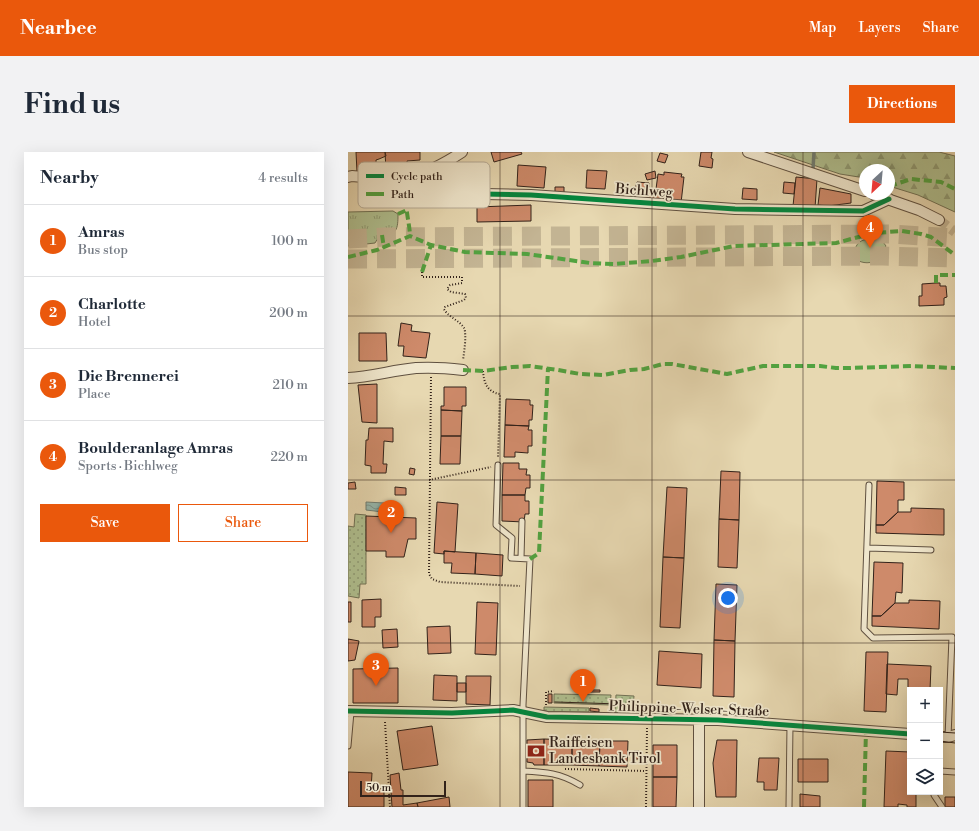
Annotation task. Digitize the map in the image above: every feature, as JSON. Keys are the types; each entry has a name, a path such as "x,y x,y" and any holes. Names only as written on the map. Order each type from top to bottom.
{"street":[{"path":"444,162 462,152"},
{"path":"748,152 859,189"},
{"path":"348,177 358,176"},
{"name":"Bichlweg","path":"490,195 531,195 735,209 863,211 887,200"},
{"path":"892,200 919,210 939,220"},
{"path":"348,378 432,367 463,370"},
{"name":"Philippine-Welser-Straße","path":"349,711 385,713 452,713 504,710 547,717 699,720 907,734"},
{"path":"699,720 699,807"}],"lane":[{"path":"498,465 496,525 512,538 511,558 530,559 523,712 523,807"},
{"path":"869,484 868,548 864,629 873,638 952,637 949,737"},
{"path":"521,558 522,522"},
{"path":"868,548 931,550"},
{"path":"348,746 349,711"},
{"path":"789,807 790,725"},
{"path":"523,771 558,774 580,785"},
{"path":"943,771 955,772"},
{"path":"934,795 942,807"}],"path":[{"path":"422,272 422,277 462,277 462,283 450,285 447,288 451,292 465,294 466,298 445,306 444,309 463,327 464,330 463,370"},
{"path":"432,367 428,570 431,577 440,582 529,587"},
{"path":"429,480 498,465 500,394 494,393 487,388 483,379 483,371"},
{"path":"546,705 546,692 554,691"},
{"path":"385,713 390,807"},
{"path":"646,807 647,719"},
{"path":"544,772 560,768 646,771"}],"green space":[{"path":"774,152 939,152 955,156 955,212 918,195 895,188 895,164 859,164 859,177 840,174"},
{"path":"393,211 398,214 398,224 393,233 380,235 375,243 348,246 348,212"},
{"path":"877,238 886,246 879,259 867,263 855,259 855,248 860,242 867,239"},
{"path":"355,514 366,515 366,584 360,584 359,598 348,596 348,526 354,527"},
{"path":"554,694 611,695 610,705 554,703"},
{"path":"616,695 634,696 633,708 630,713 615,713"},
{"path":"544,707 589,708 589,712 547,712 544,710"}],"water":[{"path":"366,502 384,503 383,512 366,510"}],"building":[{"path":"356,152 385,152 386,156 376,160 376,162 358,162 357,172"},
{"path":"385,152 420,152 420,160 407,162 386,162"},
{"path":"491,152 521,152 522,154 494,162"},
{"path":"701,152 712,152 712,168 699,166"},
{"path":"660,153 668,155 665,163 657,161"},
{"path":"518,165 546,167 544,188 517,186"},
{"path":"587,170 607,171 605,189 586,188"},
{"path":"655,171 656,178 647,180 645,174"},
{"path":"664,172 682,174 681,177 684,177 681,203 644,199 645,188 656,189 658,174 664,175"},
{"path":"796,177 817,179 815,208 793,206"},
{"path":"637,182 649,183 649,188 645,188 645,190 635,189"},
{"path":"784,182 795,183 794,194 783,193"},
{"path":"555,187 564,187 564,193 555,193"},
{"path":"743,188 757,189 757,200 742,199"},
{"path":"820,188 851,194 851,203 828,206 818,205"},
{"path":"531,205 531,221 477,222 477,208 490,208 490,207"},
{"path":"940,283 940,286 946,286 947,297 944,298 944,305 919,306 919,296 922,296 922,284"},
{"path":"401,323 412,325 411,331 430,333 426,358 403,356 404,346 398,346"},
{"path":"359,333 386,333 387,361 359,361"},
{"path":"377,384 377,423 362,422 358,385"},
{"path":"444,387 466,387 466,406 462,406 462,411 441,410 441,406 444,406"},
{"path":"506,399 530,400 530,405 533,405 532,420 529,420 529,426 505,425"},
{"path":"441,410 462,411 461,436 441,436"},
{"path":"505,425 529,426 528,430 532,430 532,446 528,446 528,453 515,452 515,457 504,457"},
{"path":"369,428 393,428 393,442 384,441 383,464 387,464 386,473 371,473 371,466 365,465 366,440 368,440"},
{"path":"441,436 461,436 460,464 440,464"},
{"path":"503,463 519,463 519,469 527,469 526,475 530,475 530,488 526,488 525,495 502,495"},
{"path":"410,468 415,469 414,475 409,474"},
{"path":"721,471 740,472 739,520 719,519"},
{"path":"877,481 904,482 904,500 898,500 898,512 884,525 876,525"},
{"path":"355,482 356,489 348,489 348,483"},
{"path":"395,487 406,488 406,495 395,495"},
{"path":"667,487 687,488 684,558 663,557"},
{"path":"502,495 525,495 525,501 529,501 529,514 525,514 524,522 502,521"},
{"path":"437,502 458,504 455,552 444,551 444,554 434,553"},
{"path":"911,508 944,509 944,535 876,533 876,525 884,525 898,512 911,512"},
{"path":"366,516 416,518 416,539 408,539 404,557 386,557 386,551 366,551"},
{"path":"719,519 739,520 737,568 718,567"},
{"path":"444,551 476,553 475,574 451,573 452,563 444,563"},
{"path":"476,553 503,555 502,576 475,574"},
{"path":"663,557 684,558 680,628 660,627"},
{"path":"874,562 903,563 902,593 896,592 895,603 881,616 872,616"},
{"path":"716,584 737,585 735,641 714,640"},
{"path":"381,599 381,617 375,617 375,627 362,627 362,600"},
{"path":"909,600 940,601 939,629 872,626 872,616 881,616 895,603 909,603"},
{"path":"348,602 351,602 351,622 348,622"},
{"path":"477,602 498,603 496,655 475,654"},
{"path":"450,626 451,653 428,654 427,627"},
{"path":"397,629 398,647 383,648 382,630"},
{"path":"348,639 359,641 355,660 348,661"},
{"path":"714,640 735,641 734,697 713,696"},
{"path":"659,651 702,654 701,688 657,685"},
{"path":"866,652 888,652 886,712 864,711"},
{"path":"887,664 931,666 930,687 908,687 908,679 898,679 897,695 886,694"},
{"path":"398,668 398,703 353,703 353,669"},
{"path":"434,675 457,676 457,701 433,700"},
{"path":"466,676 491,676 490,705 466,704"},
{"path":"457,683 466,683 466,692 457,692"},
{"path":"590,690 600,690 600,692 590,692"},
{"path":"548,694 552,694 552,703 548,703"},
{"path":"590,708 599,709 599,712 590,711"},
{"path":"432,726 438,765 403,770 397,731"},
{"path":"544,739 572,740 572,765 544,765"},
{"name":"Raiffeisen Landesbank Tirol","path":"544,739 544,765 534,765 533,763 527,762 527,740"},
{"path":"572,740 600,741 599,766 572,765"},
{"path":"717,740 737,740 736,797 716,797 713,763"},
{"path":"600,741 628,741 627,767 599,766"},
{"path":"653,745 677,745 677,777 653,777"},
{"path":"634,751 639,751 639,759 634,759"},
{"path":"886,751 907,752 907,795 916,795 916,807 907,807 907,805 898,804 898,807 884,807"},
{"path":"759,758 779,758 777,790 764,790 764,782 757,782"},
{"path":"798,759 828,759 828,782 798,782"},
{"path":"348,772 372,773 371,789 384,789 384,807 348,807"},
{"path":"399,773 401,790 403,790 403,805 417,803 418,807 392,807 390,775"},
{"path":"653,777 677,777 676,807 653,807"},
{"path":"528,780 553,780 553,807 528,807"},
{"path":"800,794 820,796 820,807 800,807"},
{"path":"449,797 450,807 418,807 417,803"},
{"path":"945,797 955,797 955,807 945,807"}],"waterway":[{"path":"813,169 814,152"}],"tunnel":[{"path":"939,220 955,232"},
{"path":"348,239 384,237 891,234 955,238"},
{"path":"348,259 883,256 955,258"}],"tram line":[{"path":"555,702 620,704 699,721 907,736"},
{"path":"943,732 955,733"},
{"path":"943,741 955,743"}],"marked path":[{"path":"895,184 911,179 941,182 955,189"},
{"path":"407,208 410,236"},
{"path":"398,214 407,210"},
{"path":"348,257 377,250 410,236 431,245 465,252 527,254 590,263 614,264 681,257 734,246 836,243 874,233 902,231 931,237 955,255"},
{"path":"382,235 384,248"},
{"path":"422,272 431,245"},
{"path":"936,283 936,275 955,275"},
{"path":"463,370 483,371 530,366 580,374 603,375 644,369 663,364 672,364 727,374 763,366 820,366 836,368 911,366 955,368"},
{"path":"530,559 539,553 548,368"},
{"path":"864,807 866,730"}],"cycle path":[{"path":"490,194 531,195 735,209 863,211 887,200"},
{"path":"348,711 452,713 513,710 547,717 718,720 907,734"}],"place":[{"name":"Boulderanlage Amras","path":"870,248"},
{"name":"Charlotte","path":"391,533"},
{"name":"Die Brennerei","path":"376,686"},
{"name":"Amras","path":"583,702"},
{"name":"Raiffeisen Landesbank Tirol","path":"536,751"}]}
